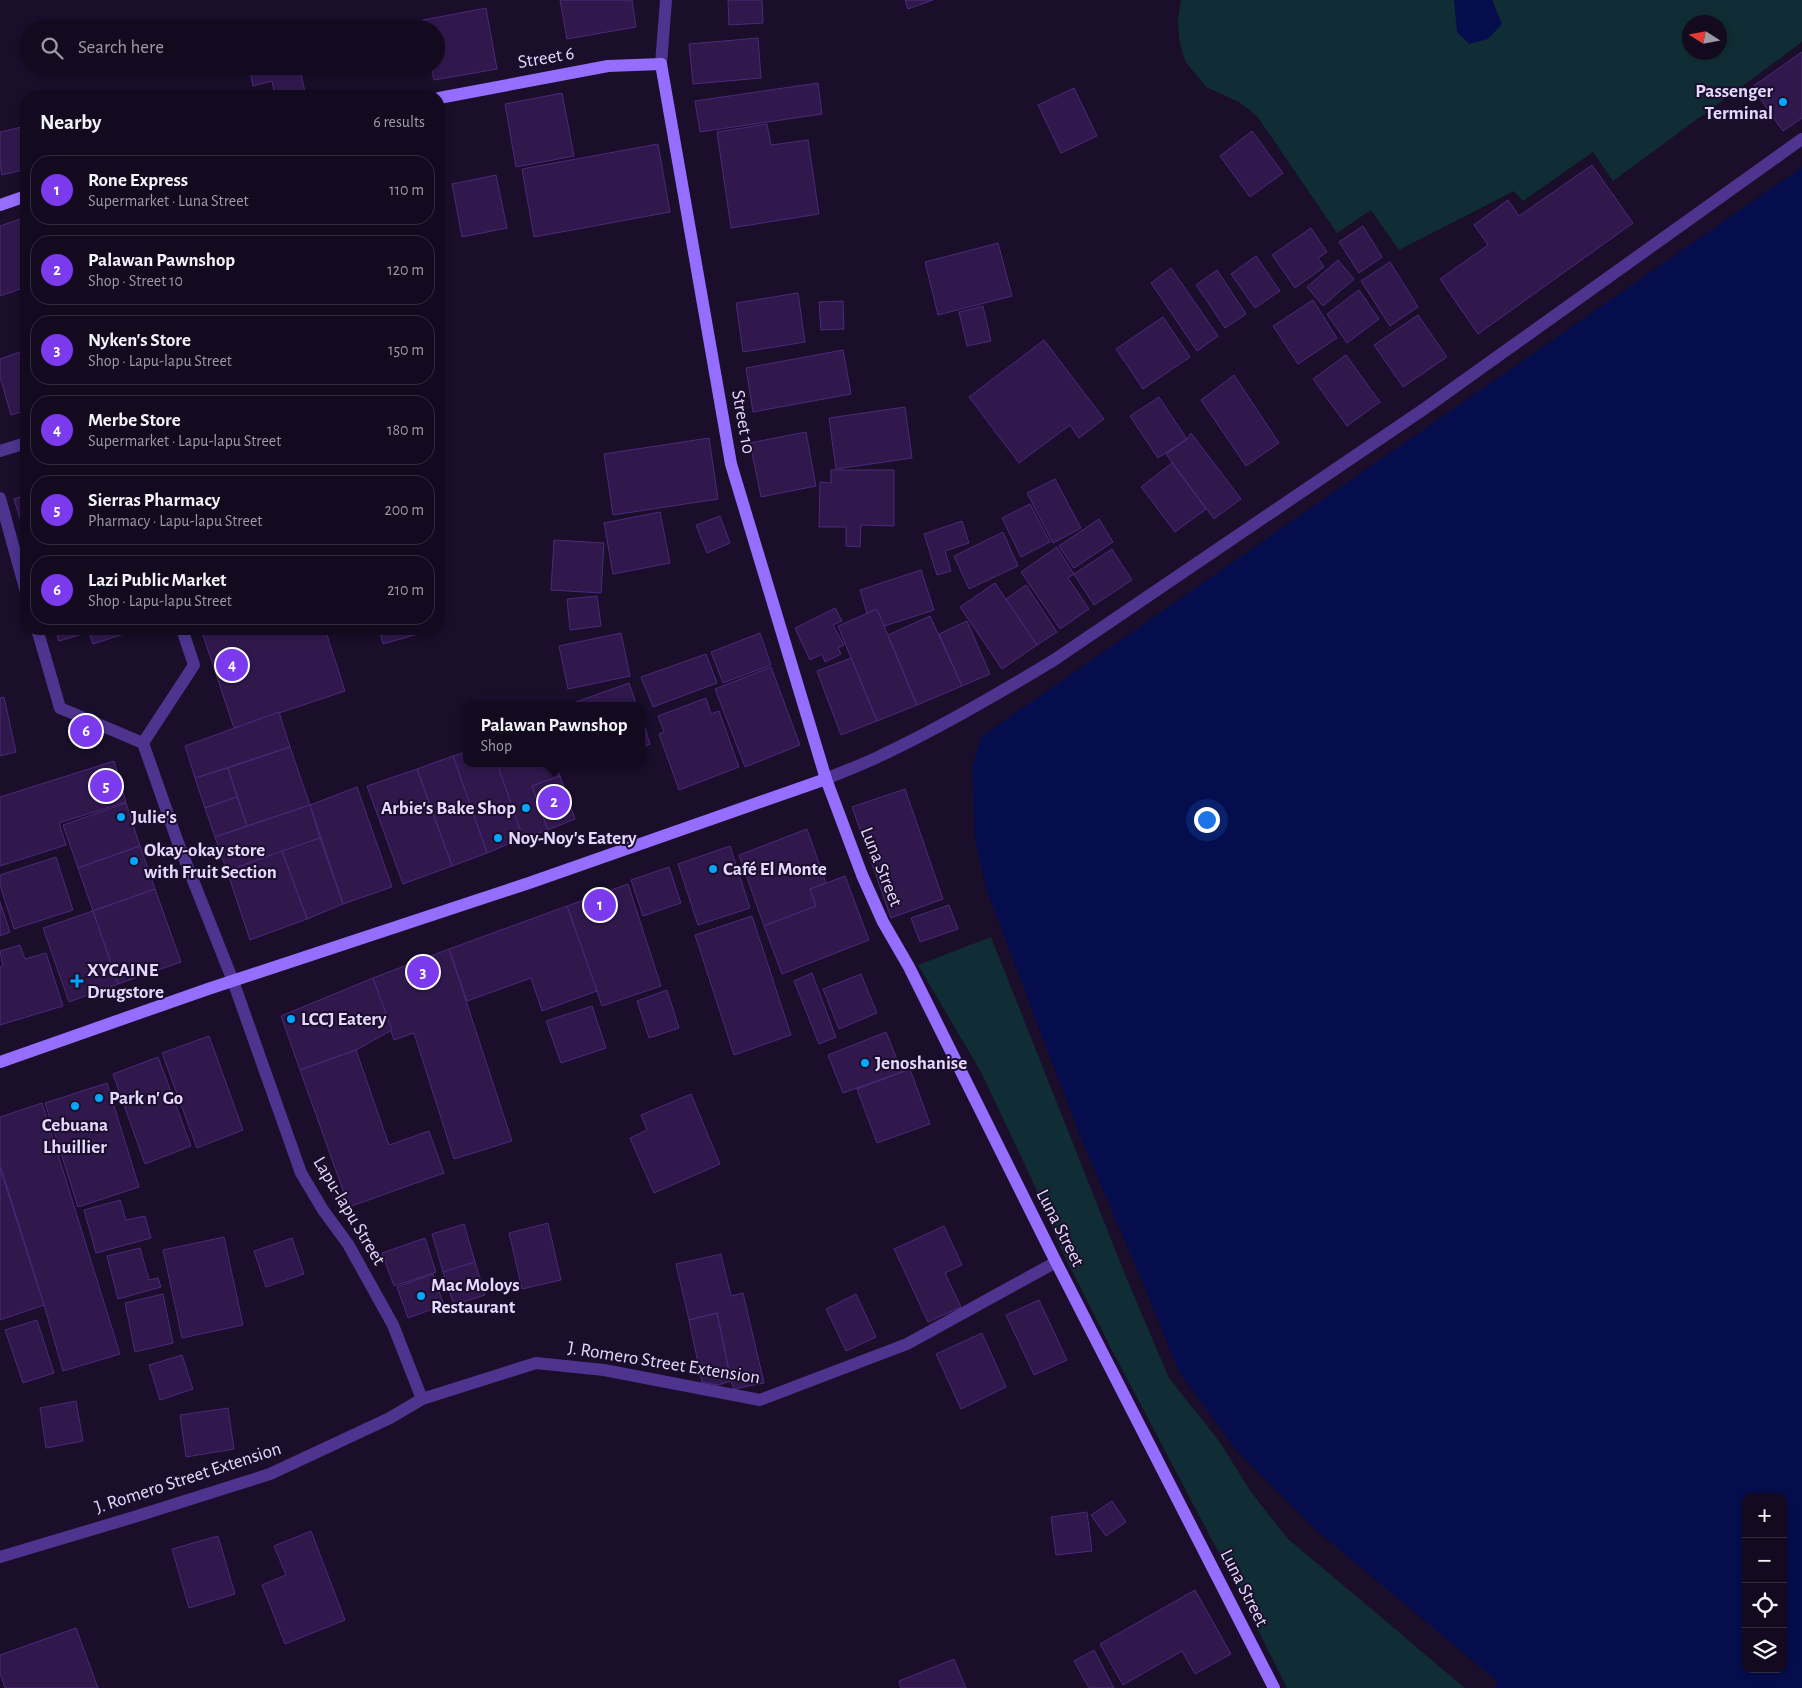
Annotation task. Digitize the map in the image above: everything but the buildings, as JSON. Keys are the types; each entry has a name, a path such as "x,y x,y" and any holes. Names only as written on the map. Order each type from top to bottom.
{"street":[{"path":"661,64 666,0"},
{"name":"Street 6","path":"445,97 608,66 661,64"},
{"name":"Street 10","path":"661,64 731,464 826,779"},
{"path":"0,1062 233,981 529,883 826,779 882,755 935,728 995,696 1054,660 1424,409 1802,139"},
{"path":"0,205 20,198"},
{"path":"0,451 20,444"},
{"path":"0,498 20,570"},
{"path":"39,635 60,708 143,743 194,665 184,635"},
{"name":"Lapu-lapu Street","path":"143,743 177,840 233,981 301,1173 323,1210 348,1244 393,1325 422,1399"},
{"name":"Luna Street","path":"826,779 862,875 883,922 909,967 1056,1262 1274,1688"},
{"name":"J. Romero Street Extension","path":"0,1557 270,1474 390,1418 422,1399 536,1363 604,1370 760,1400 908,1344 1056,1262"}],"shaded area":[{"path":"1181,0 1454,0 1455,7 1501,24 1492,0 1802,0 1802,42 1613,181 1593,152 1523,201 1514,191 1399,250 1371,210 1337,233 1257,116 1239,102 1206,87 1185,61 1179,39 1178,19"},
{"path":"1454,0 1492,0 1502,24 1488,39 1469,44 1457,32"},
{"path":"1802,167 1802,1688 1494,1688 1498,1682 1315,1529 1237,1451 1179,1372 1082,1141 987,891 975,841 972,768 981,737"},
{"path":"991,937 1126,1277 1169,1378 1219,1441 1251,1492 1287,1538 1465,1688 1287,1688 1230,1574 1061,1249 1033,1182 981,1072 918,965"}],"place":[{"name":"Passenger Terminal","path":"1783,102"},
{"name":"Merbe Store","path":"232,665"},
{"name":"Lazi Public Market","path":"86,731"},
{"name":"Sierras Pharmacy","path":"106,786"},
{"name":"Palawan Pawnshop","path":"554,802"},
{"name":"Arbie's Bake Shop","path":"526,808"},
{"name":"Julie's","path":"121,817"},
{"name":"Noy-Noy's Eatery","path":"498,838"},
{"name":"Okay-okay store with Fruit Section","path":"134,861"},
{"name":"Café El Monte","path":"713,869"},
{"name":"Rone Express","path":"600,905"},
{"name":"Nyken's Store","path":"423,972"},
{"name":"XYCAINE Drugstore","path":"77,981"},
{"name":"LCCJ Eatery","path":"291,1019"},
{"name":"Jenoshanise","path":"865,1063"},
{"name":"Park n' Go","path":"99,1098"},
{"name":"Cebuana Lhuillier","path":"75,1106"},
{"name":"Mac Moloys Restaurant","path":"421,1296"}]}
